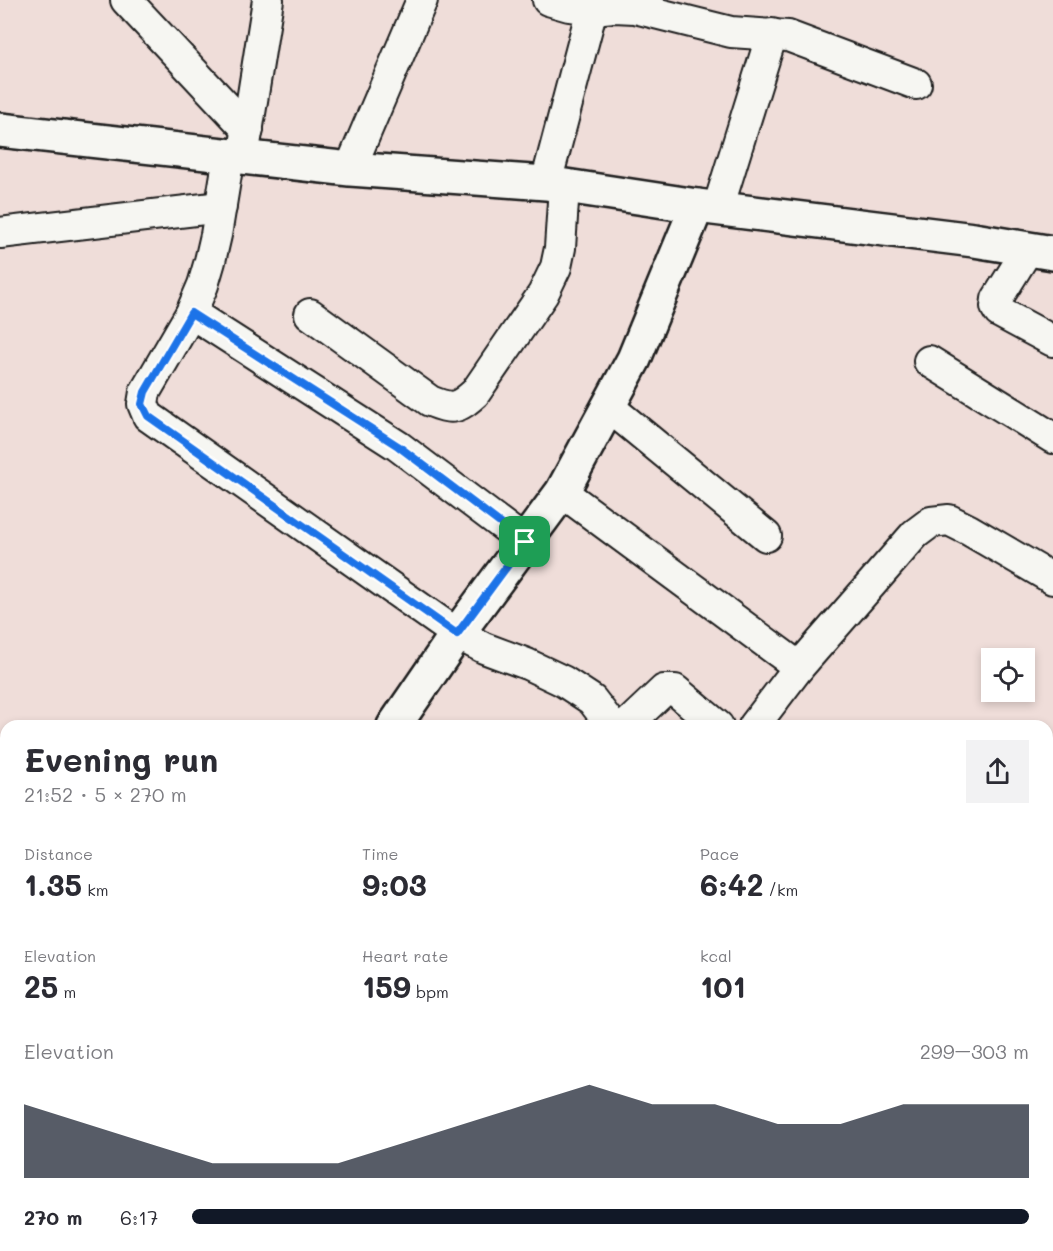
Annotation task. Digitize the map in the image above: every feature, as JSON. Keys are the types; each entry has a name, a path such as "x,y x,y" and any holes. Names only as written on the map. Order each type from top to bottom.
{"main road":[{"path":"0,130 240,148 350,169 555,184 707,207 974,240 1040,251"},
{"path":"398,720 457,634 562,492 634,359 707,207"}],"street":[{"path":"126,0 240,148"},
{"path":"268,0 240,148 221,207 203,285 191,313 145,392 142,404 148,416 457,634 484,648 527,664 563,681 592,700 607,720"},
{"path":"350,169 422,0"},
{"path":"548,0 592,9 635,8 731,32 788,36 916,84"},
{"path":"310,314 430,401 448,408 463,404 475,393 543,294 556,267 560,248 555,184 592,9"},
{"path":"707,207 772,34"},
{"path":"0,232 221,207"},
{"path":"1040,251 997,299 996,307 999,312 1053,341"},
{"path":"191,313 398,446 525,542"},
{"path":"929,361 1053,438"},
{"path":"609,407 766,536"},
{"path":"562,492 799,667"},
{"path":"759,720 799,667 915,534 931,522 949,520 1053,579"},
{"path":"632,720 664,690 675,690 711,720"}],"route":[{"path":"191,313 398,446 525,542 457,634 160,426 148,416 142,404 145,392 191,313"}]}
